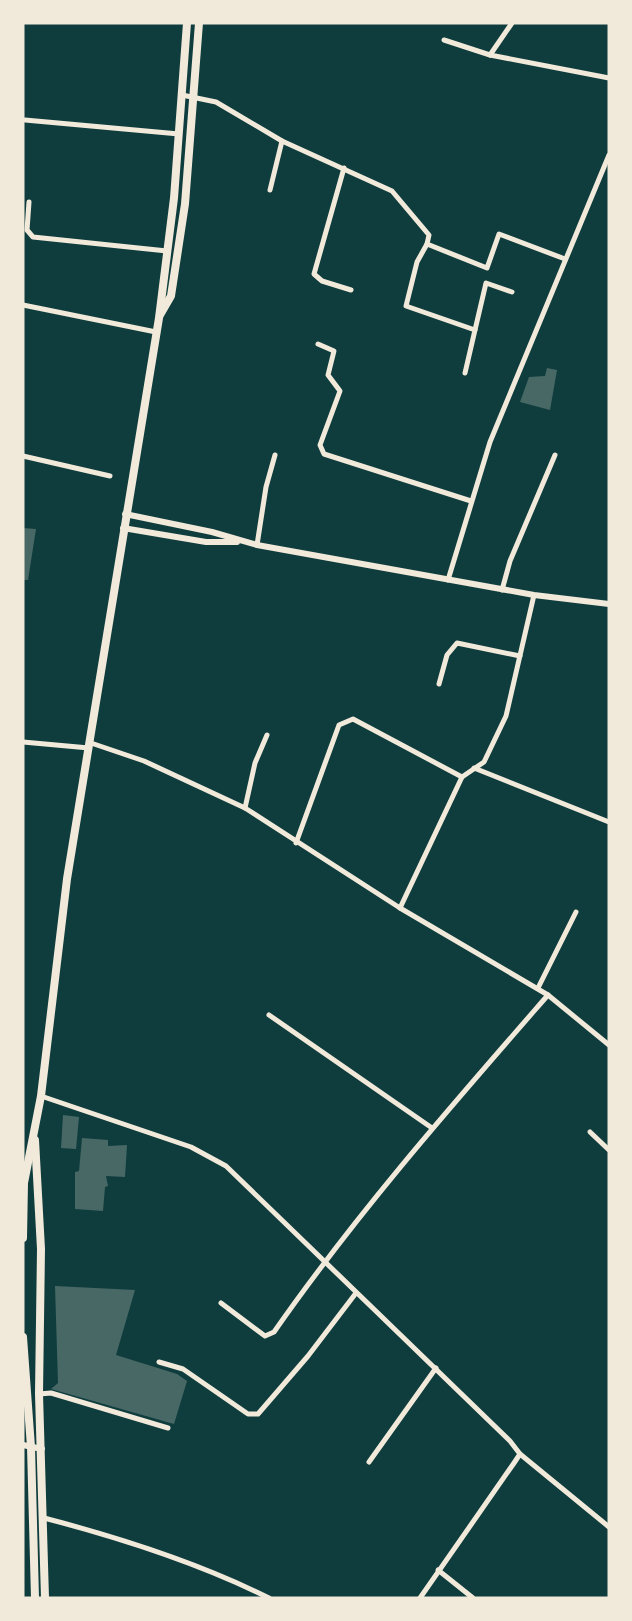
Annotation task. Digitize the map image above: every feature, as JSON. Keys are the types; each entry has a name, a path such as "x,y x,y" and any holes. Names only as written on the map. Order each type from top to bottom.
{"main road":[{"path":"23,1238 24,1180 41,1096 67,879 159,318 179,134 187,23"},
{"path":"159,318 171,296 185,204 199,23"},
{"path":"34,1134 41,1249 39,1394 45,1598"},
{"path":"23,1337 35,1598"}],"street":[{"path":"490,55 512,23"},
{"path":"444,40 490,55 609,78"},
{"path":"182,94 216,102 282,141 392,191 429,235 427,244 416,262 406,306 475,330"},
{"path":"25,120 179,134"},
{"path":"270,190 282,141"},
{"path":"448,580 490,442 609,155"},
{"path":"344,168 314,274 322,281 351,290"},
{"path":"29,202 27,230 33,237 167,251"},
{"path":"427,244 487,268 499,234 565,259"},
{"path":"465,373 486,283 512,292"},
{"path":"23,305 156,332"},
{"path":"317,344 334,351 328,374 340,391 320,445 324,454 471,501"},
{"path":"257,545 266,486 275,455"},
{"path":"23,456 110,476"},
{"path":"502,590 515,549 555,456"},
{"path":"125,514 212,532 257,545 502,590 609,604"},
{"path":"123,528 206,542 246,542"},
{"path":"400,908 462,778 484,762 506,716 534,595"},
{"path":"439,684 447,655 457,643 520,656"},
{"path":"296,842 339,725 352,719 462,778"},
{"path":"245,808 255,763 267,734"},
{"path":"23,742 90,746 144,761 245,808 400,908 538,988 609,1045"},
{"path":"474,768 609,822"},
{"path":"538,988 576,912"},
{"path":"221,1303 265,1336 269,1335 323,1261 432,1128 548,995"},
{"path":"270,1015 432,1128"},
{"path":"41,1096 209,1155 226,1166 436,1368 520,1454 609,1527"},
{"path":"590,1132 609,1150"},
{"path":"23,1151 28,1161 38,1169"},
{"path":"24,1180 37,1193"},
{"path":"159,1362 183,1369 248,1414 258,1414 308,1356 356,1293"},
{"path":"369,1462 436,1368"},
{"path":"39,1394 51,1392 168,1428"},
{"path":"27,1446 41,1450"},
{"path":"420,1598 520,1454"},
{"path":"44,1518 119,1538 189,1562 269,1598"},
{"path":"438,1570 473,1598"}],"building":[{"path":"547,368 557,370 550,410 520,402 529,377 545,376"},
{"path":"23,528 36,529 28,580 23,580"},
{"path":"63,1115 79,1117 76,1149 61,1148"},
{"path":"82,1138 108,1140 108,1146 127,1145 125,1177 106,1176 108,1186 105,1187 103,1211 75,1209 75,1172 79,1171"},
{"path":"55,1286 135,1290 116,1355 177,1374 187,1381 174,1424 51,1389 58,1383"}]}
